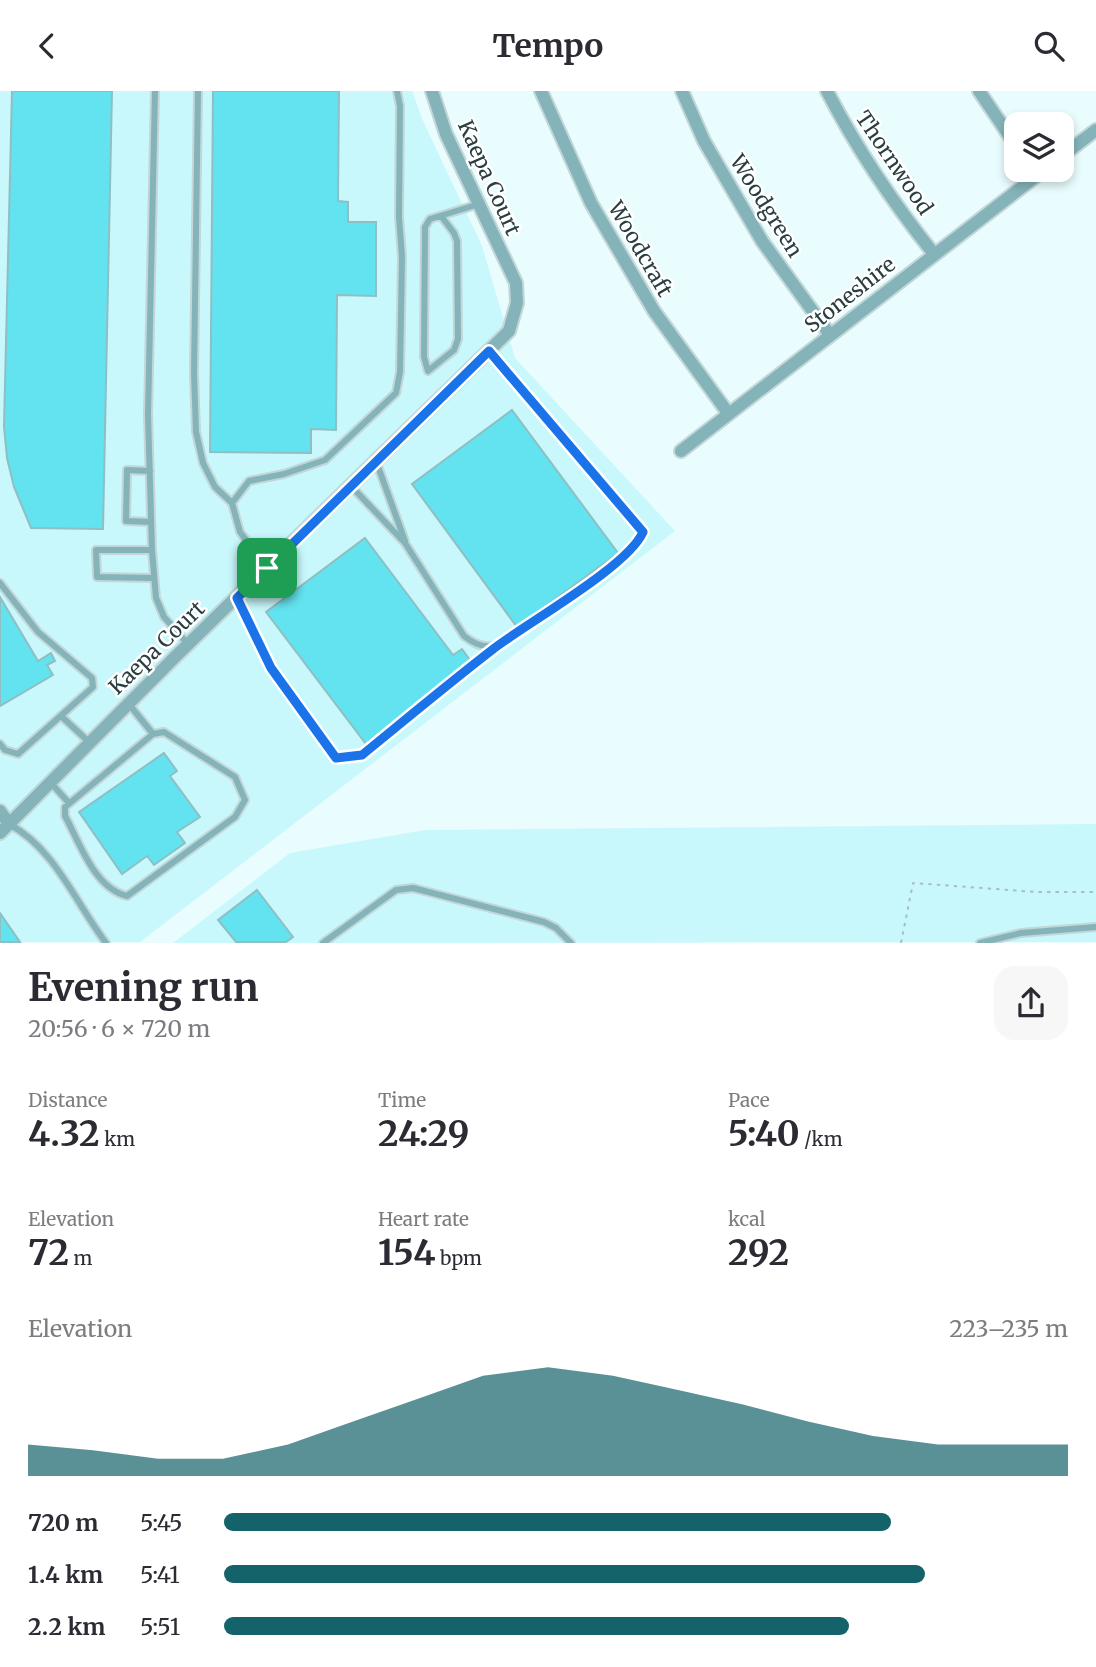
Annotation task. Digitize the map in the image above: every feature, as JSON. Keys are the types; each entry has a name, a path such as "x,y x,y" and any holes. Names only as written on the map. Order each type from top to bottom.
{"street":[{"name":"Kaepa Court","path":"4,828 128,703 509,331 516,303 516,283 446,134 432,91"},
{"name":"Woodcraft","path":"541,91 591,203 654,311 728,413"},
{"name":"Woodgreen","path":"682,91 704,141 762,241 830,335"},
{"name":"Thornwood","path":"827,91 848,132 901,213 934,254"},
{"path":"979,91 1004,128"},
{"path":"1074,147 1096,130"},
{"name":"Stoneshire","path":"681,451 1025,182"},
{"path":"0,811 4,828"}],"lane":[{"path":"155,91 150,202 148,415 152,550 156,598 164,617 188,644"},
{"path":"198,91 194,373 196,432 203,463 215,487 232,503 240,532 267,568"},
{"path":"232,503 248,481 284,474 325,460 396,393 400,372 402,257 399,217 400,106 397,91"},
{"path":"441,216 457,241 458,339 454,350 428,371 424,357 424,235 427,222 441,216 479,204"},
{"path":"237,598 271,668 336,758 362,755 495,647 617,561 640,540 643,532 489,351"},
{"path":"376,461 405,543"},
{"path":"150,471 127,470 126,521 151,522"},
{"path":"351,485 405,543 464,636 477,646 495,647"},
{"path":"152,550 96,550 97,577 154,578"},
{"path":"0,583 38,632 92,678 93,687 18,754 5,750 0,744"},
{"path":"128,703 153,734"},
{"path":"61,716 89,742"},
{"path":"164,732 235,777 245,800 235,817 127,896 116,894 101,880 65,816 65,807 153,734 164,732"},
{"path":"50,782 69,803"},
{"path":"4,828 24,832 42,848 104,941"},
{"path":"323,943 396,890 413,888 544,922 556,928 571,943"},
{"path":"980,943 1021,933 1096,927"}],"path":[{"path":"901,943 913,883 1036,892 1096,892"}],"shaded area":[{"path":"0,91 412,91 423,121 482,246 515,358 675,531 140,942 0,942"},
{"path":"1096,824 1096,942 173,943 290,853 425,830"}],"building":[{"path":"12,91 112,91 103,529 31,528 14,487 7,458 4,426"},
{"path":"213,91 339,91 338,201 348,202 348,222 376,222 376,296 337,295 336,430 311,429 311,453 210,452"},
{"path":"512,410 618,553 517,627 412,484"},
{"path":"365,538 453,655 462,649 470,660 366,744 266,612"},
{"path":"0,597 38,661 51,653 55,661 47,665 53,675 0,706"},
{"path":"164,753 177,771 170,776 200,817 177,832 185,843 154,865 147,856 122,874 79,812"},
{"path":"257,890 293,937 286,942 236,942 218,920"},
{"path":"0,913 20,942 0,942"}],"route":[{"path":"489,351 643,532 640,540 617,561 513,637 495,647 362,755 336,758 271,668 237,598 267,568 489,351"}]}
